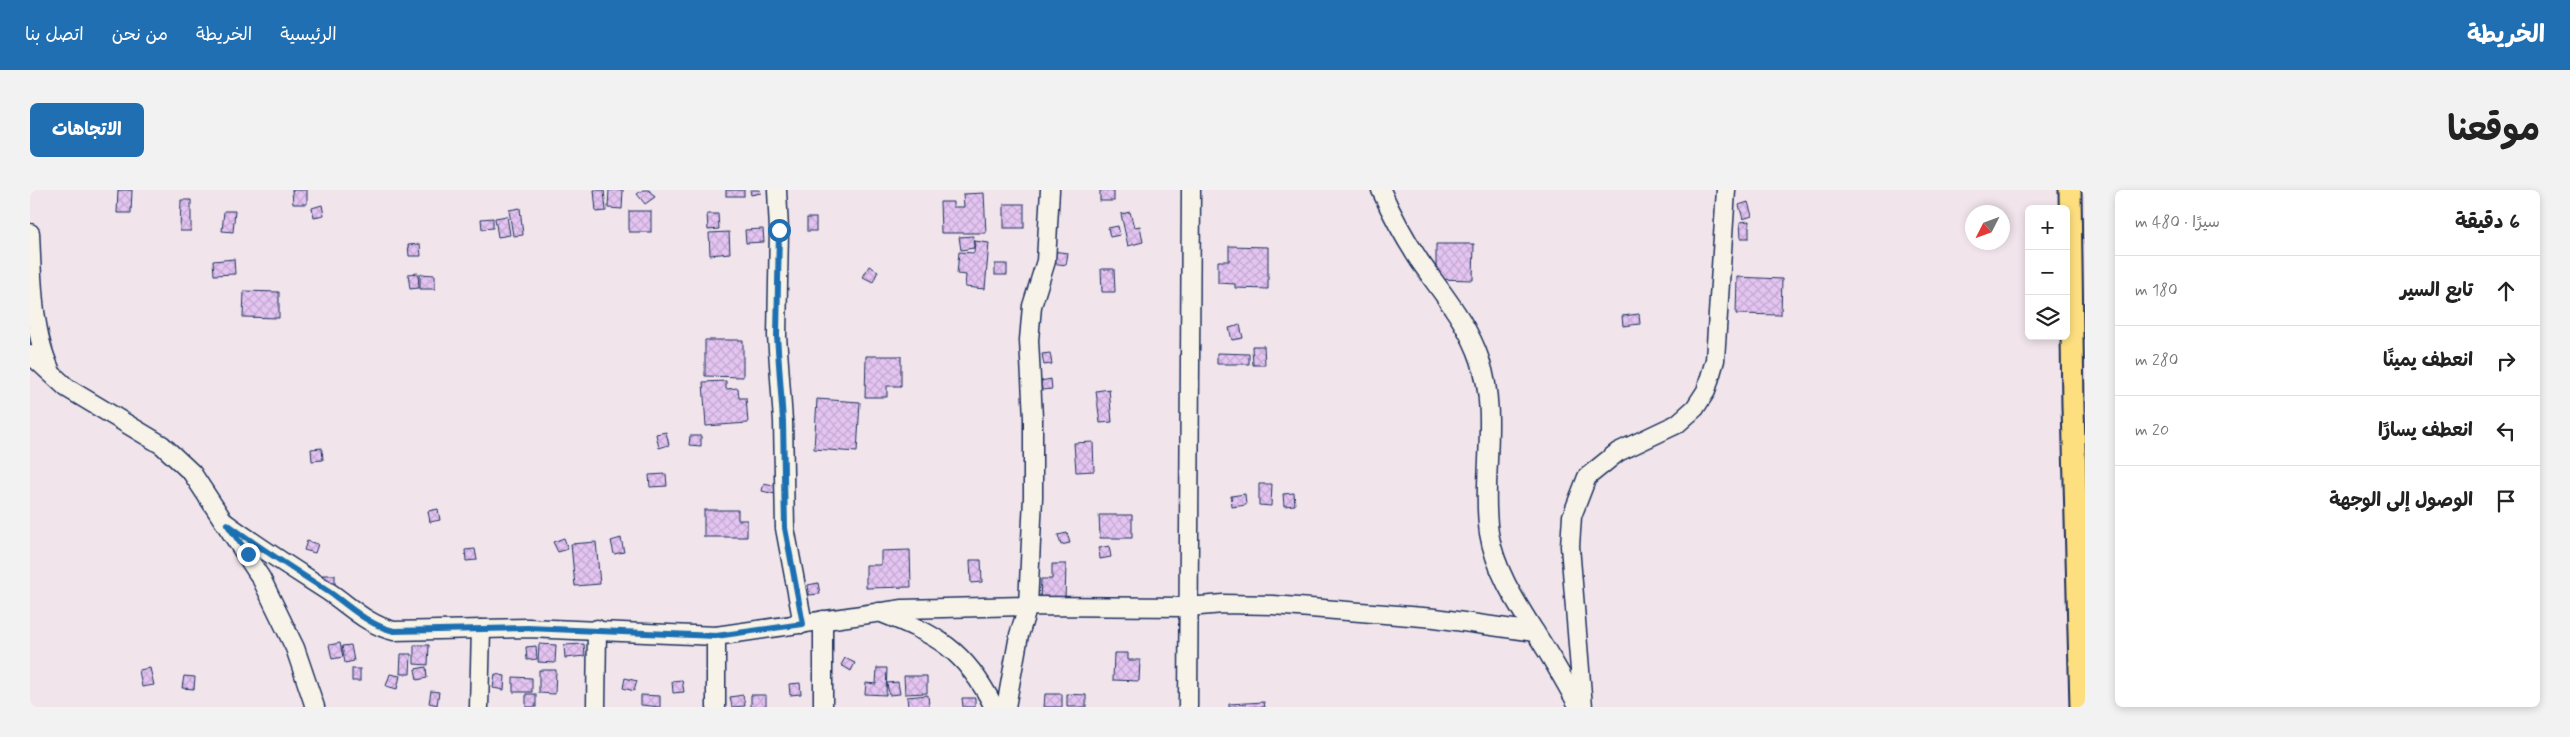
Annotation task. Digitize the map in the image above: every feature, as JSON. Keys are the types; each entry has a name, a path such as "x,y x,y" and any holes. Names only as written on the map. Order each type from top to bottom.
{"main road":[{"path":"2070,190 2073,406 2082,644 2081,707"}],"street":[{"path":"777,190 779,230 777,336 783,421 785,528 803,624"},
{"path":"1006,707 1019,635 1028,606 1033,497 1033,418 1029,340 1032,306 1046,261 1050,190"},
{"path":"1188,707 1191,190"},
{"path":"1381,190 1395,221 1468,332 1480,359 1489,412 1487,493 1489,534 1499,568 1515,602 1579,707"},
{"path":"1583,707 1570,546 1572,516 1586,477 1618,452 1676,424 1695,408 1706,391 1715,360 1726,190"},
{"path":"30,233 35,297 43,354 53,374"},
{"path":"30,354 67,388 162,445 192,474 262,578 295,648 315,707"},
{"path":"227,524 378,627 394,631 597,629 716,636 903,609 1028,606 1188,607 1223,604 1273,605 1435,618 1535,632"},
{"path":"878,612 922,629 949,646 970,667 994,707"},
{"path":"823,620 823,707"},
{"path":"479,707 481,629"},
{"path":"596,707 597,629"},
{"path":"716,636 716,707"}],"building":[{"path":"118,190 132,190 131,213 117,213"},
{"path":"292,190 307,190 307,204 293,204"},
{"path":"594,190 604,190 606,211 596,212"},
{"path":"609,190 623,190 622,209 608,208"},
{"path":"643,190 649,190 655,197 645,204 637,194"},
{"path":"726,190 744,190 744,196 726,196"},
{"path":"750,190 760,190 761,193 751,195"},
{"path":"1100,190 1114,190 1114,201 1100,201"},
{"path":"984,193 986,233 941,233 940,202 953,202 953,207 964,207 963,194"},
{"path":"181,200 191,200 191,231 180,231"},
{"path":"1748,202 1752,216 1743,219 1739,205"},
{"path":"1004,204 1024,204 1024,228 1004,228"},
{"path":"322,205 324,215 314,217 312,208"},
{"path":"520,208 523,235 513,236 509,210"},
{"path":"224,211 235,211 233,232 222,231"},
{"path":"629,211 651,211 651,232 629,232"},
{"path":"1130,212 1134,227 1140,226 1143,242 1128,246 1121,214"},
{"path":"707,214 718,214 719,229 708,230"},
{"path":"507,216 510,235 498,237 495,218"},
{"path":"493,218 493,228 482,229 481,219"},
{"path":"807,218 816,218 816,231 807,231"},
{"path":"1749,221 1749,238 1741,238 1740,222"},
{"path":"1118,226 1120,235 1110,237 1108,228"},
{"path":"763,229 764,242 746,243 745,230"},
{"path":"729,232 730,253 710,255 709,233"},
{"path":"973,236 974,248 961,250 959,237"},
{"path":"975,241 989,243 985,289 965,287 966,275 957,274 959,252 974,253"},
{"path":"420,244 421,256 409,256 408,245"},
{"path":"1436,244 1474,244 1473,280 1436,279"},
{"path":"1229,246 1268,247 1268,289 1235,288 1235,284 1218,283 1218,261 1229,261"},
{"path":"1052,251 1068,253 1066,265 1051,263"},
{"path":"234,259 235,274 214,275 213,261"},
{"path":"995,264 1007,264 1007,275 995,275"},
{"path":"869,266 878,271 873,282 863,277"},
{"path":"1101,269 1114,269 1115,292 1102,292"},
{"path":"418,273 419,288 410,289 408,274"},
{"path":"420,274 435,275 435,289 420,289"},
{"path":"1737,277 1782,279 1781,315 1736,314"},
{"path":"244,291 279,292 279,318 243,317"},
{"path":"1639,314 1640,324 1623,326 1622,316"},
{"path":"1240,325 1243,338 1232,340 1229,328"},
{"path":"705,340 743,340 743,377 705,376"},
{"path":"1252,346 1264,346 1265,365 1253,365"},
{"path":"1050,353 1052,364 1044,365 1042,354"},
{"path":"1217,353 1249,354 1249,364 1217,364"},
{"path":"866,356 901,356 901,386 887,386 887,397 865,397"},
{"path":"1051,379 1052,389 1042,390 1041,381"},
{"path":"726,381 726,389 738,388 739,398 746,398 748,423 706,426 703,382"},
{"path":"1109,389 1112,422 1100,423 1096,391"},
{"path":"817,399 860,402 857,452 814,449"},
{"path":"666,432 669,445 659,448 656,434"},
{"path":"690,436 701,436 701,446 689,445"},
{"path":"1093,442 1094,471 1076,472 1074,443"},
{"path":"322,448 323,460 312,461 311,449"},
{"path":"666,474 667,486 650,487 649,475"},
{"path":"764,483 777,486 775,494 762,491"},
{"path":"1259,484 1272,484 1271,506 1259,505"},
{"path":"1294,493 1295,505 1284,506 1283,494"},
{"path":"1245,494 1246,505 1232,507 1231,496"},
{"path":"438,509 440,520 430,522 428,511"},
{"path":"704,510 738,510 738,520 747,520 747,537 704,537"},
{"path":"1099,515 1132,515 1132,538 1100,538"},
{"path":"1067,533 1070,543 1061,545 1058,535"},
{"path":"564,538 568,549 558,552 553,542"},
{"path":"621,538 624,552 614,554 611,541"},
{"path":"307,541 318,544 315,553 304,550"},
{"path":"596,542 600,584 575,586 571,544"},
{"path":"1109,546 1111,557 1100,559 1099,548"},
{"path":"475,549 477,560 466,561 465,550"},
{"path":"910,550 911,587 866,588 866,565 881,565 881,551"},
{"path":"970,560 981,560 982,582 971,583"},
{"path":"1052,564 1066,564 1065,602 1040,601 1041,579 1052,579"},
{"path":"321,575 335,575 335,587 321,587"},
{"path":"818,583 820,594 809,595 808,585"},
{"path":"340,643 343,657 332,659 329,645"},
{"path":"539,644 556,645 555,663 538,662"},
{"path":"584,644 585,656 565,658 564,645"},
{"path":"351,645 354,661 345,663 342,646"},
{"path":"414,645 429,645 428,665 414,664"},
{"path":"536,646 537,659 527,660 526,647"},
{"path":"1114,653 1128,653 1128,660 1140,660 1139,681 1113,680"},
{"path":"401,654 411,654 410,674 400,674"},
{"path":"845,658 855,663 851,671 841,665"},
{"path":"426,667 427,678 417,680 415,669"},
{"path":"150,668 154,685 142,687 139,670"},
{"path":"877,668 887,668 886,695 865,694 866,683 876,684"},
{"path":"352,669 360,669 360,681 352,681"},
{"path":"539,670 556,670 555,694 539,693"},
{"path":"390,674 400,676 397,689 386,686"},
{"path":"495,674 505,676 504,690 493,688"},
{"path":"184,676 195,677 194,689 182,688"},
{"path":"904,676 927,676 927,693 905,694"},
{"path":"513,677 532,678 532,692 513,692"},
{"path":"625,678 637,681 634,691 623,688"},
{"path":"682,680 684,692 673,693 672,681"},
{"path":"898,682 900,694 889,695 887,683"},
{"path":"800,683 801,694 790,695 789,684"},
{"path":"431,691 439,692 437,705 429,703"},
{"path":"526,694 536,694 536,707 526,707"},
{"path":"1045,694 1062,694 1062,707 1044,707"},
{"path":"1067,694 1086,695 1086,707 1067,707"},
{"path":"641,695 660,696 660,707 641,705"},
{"path":"743,695 745,706 732,707 730,697"},
{"path":"751,695 766,695 766,706 751,707"},
{"path":"928,695 929,706 908,707 907,697"},
{"path":"962,698 975,698 975,707 963,707"},
{"path":"1264,702 1265,707 1229,707 1229,704"}],"route":[{"path":"248,554 227,524 294,571 330,593 362,617 378,627 394,631 528,628 597,629 716,636 803,624 785,528 783,421 777,336 779,230"}]}
